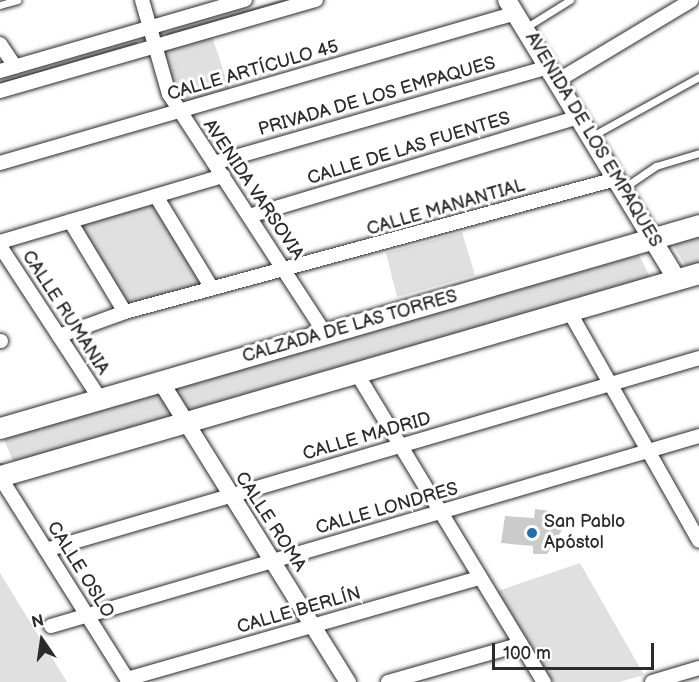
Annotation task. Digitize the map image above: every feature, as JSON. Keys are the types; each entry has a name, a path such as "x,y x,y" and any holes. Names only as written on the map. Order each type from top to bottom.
{"main road":[{"name":"AVENIDA DE LOS EMPAQUES","path":"516,14 677,280"},
{"name":"CALZADA DE LAS TORRES","path":"0,428 699,225"},
{"path":"0,476 699,273"}],"street":[{"name":"AVENIDA VARSOVIA","path":"142,0 154,45 179,111 326,335"},
{"path":"0,71 245,0"},
{"path":"0,91 316,0"},
{"name":"PRIVADA DE LOS EMPAQUES","path":"214,162 553,74 692,0"},
{"name":"CALLE ARTÍCULO 45","path":"0,163 516,14"},
{"path":"0,44 15,66"},
{"name":"CALLE DE LAS FUENTES","path":"249,216 578,117"},
{"path":"0,244 223,176"},
{"name":"CALLE MANANTIAL","path":"59,336 125,312 212,288 286,272 619,184"},
{"path":"156,196 212,288"},
{"path":"70,221 125,312"},
{"name":"CALLE RUMANIA","path":"0,244 100,399"},
{"path":"569,311 648,451 692,516 699,542"},
{"name":"CALLE MADRID","path":"46,549 699,358"},
{"path":"356,372 544,682"},
{"name":"CALLE ROMA","path":"161,382 183,423 348,682"},
{"name":"CALLE LONDRES","path":"51,626 699,436"},
{"name":"CALLE OSLO","path":"0,476 128,681"},
{"name":"CALLE BERLÍN","path":"128,681 480,578"},
{"path":"388,682 521,644"},
{"path":"652,682 699,668"}],"lane":[{"path":"0,5 17,0"},
{"path":"516,14 570,0"},
{"path":"590,137 699,77"},
{"path":"619,184 656,166 699,153"}],"shaded area":[{"path":"211,33 230,91 180,106 158,48"},
{"path":"153,199 205,286 127,307 77,220"},
{"path":"462,232 475,275 397,297 386,253"},
{"path":"699,237 699,268 689,271 673,245"},
{"path":"639,255 651,279 14,463 3,437"},
{"path":"580,563 644,675 619,682 553,682 498,591"},
{"path":"0,573 67,682 0,682"}],"building":[{"name":"San Pablo Apóstol","path":"535,509 551,511 551,519 562,530 547,554 533,554 533,546 501,543 505,516 534,518"}],"waterway":[{"path":"167,34 285,0"},
{"path":"0,83 135,43"}],"place":[{"name":"San Pablo Apóstol","path":"532,533"}]}
